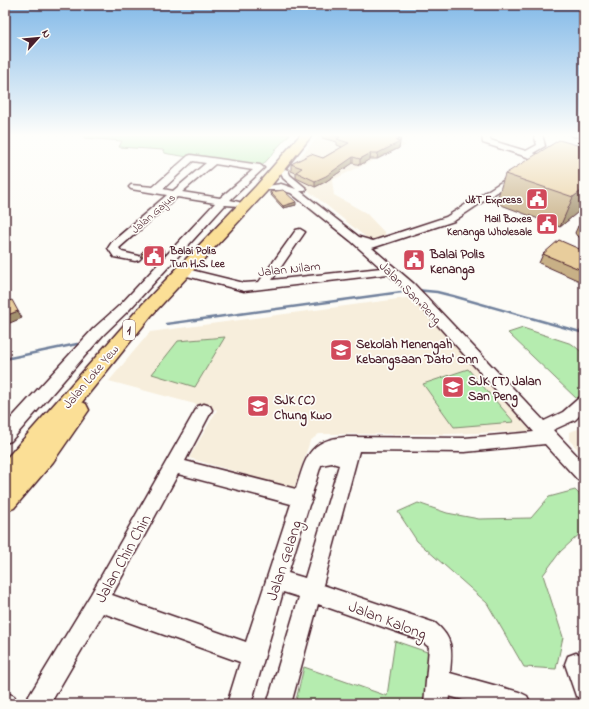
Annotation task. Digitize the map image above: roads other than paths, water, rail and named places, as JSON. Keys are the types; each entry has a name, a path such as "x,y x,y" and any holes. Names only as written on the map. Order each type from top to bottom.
{"highway":[{"name":"Jalan Loke Yew","path":"5,457 133,309 229,203 276,167"},
{"path":"5,500 44,455 102,380 191,274 239,226 280,167"},
{"name":"Jalan Loke Yew","path":"5,478 145,312 266,188 282,167"}],"street":[{"path":"156,190 181,167"},
{"name":"Jalan Gajus","path":"135,258 118,255 113,248 206,167"},
{"path":"5,436 98,332 229,203 260,168 254,167"},
{"name":"Jalan San Peng","path":"285,167 286,176 297,190 355,239 373,250 391,270 419,290"},
{"path":"569,167 584,172"},
{"path":"373,250 450,219 523,172"},
{"path":"134,187 229,203"},
{"name":"Jalan San Peng","path":"266,188 282,187 297,190 373,250 419,290 550,431 584,462"},
{"path":"263,285 299,233"},
{"name":"Jalan Nilam","path":"191,274 244,287 391,270"},
{"path":"314,459 320,451 326,448 353,444 465,444 550,431 584,402"},
{"name":"Jalan Chin Chin","path":"37,704 98,600 204,410"},
{"name":"Jalan San Peng","path":"550,431 584,475"},
{"path":"279,704 353,444"},
{"path":"314,459 324,456 333,456 340,457 347,462"},
{"name":"Jalan Gelang","path":"240,704 276,579 303,499 314,459"},
{"path":"173,465 303,499"},
{"name":"Jalan Kalong","path":"276,579 427,631 436,639 441,649 436,704"},
{"path":"98,600 254,656"},
{"path":"576,664 584,688"},
{"path":"438,681 519,704"}],"waterway":[{"path":"423,291 416,290 437,292 453,296 584,333"},
{"path":"166,324 409,291"},
{"path":"5,359 77,344"}],"place":[{"name":"J&T Express","path":"537,199"},
{"name":"Mail Boxes Kenanga Wholesale","path":"547,224"},
{"name":"Balai Polis Tun H.S. Lee","path":"154,256"},
{"name":"Balai Polis Kenanga","path":"414,260"},
{"name":"Sekolah Menengah Kebangsaan Dato' Onn","path":"341,350"},
{"name":"SJK (T) Jalan San Peng","path":"453,387"},
{"name":"SJK (C) Chung Kwo","path":"258,406"}]}
